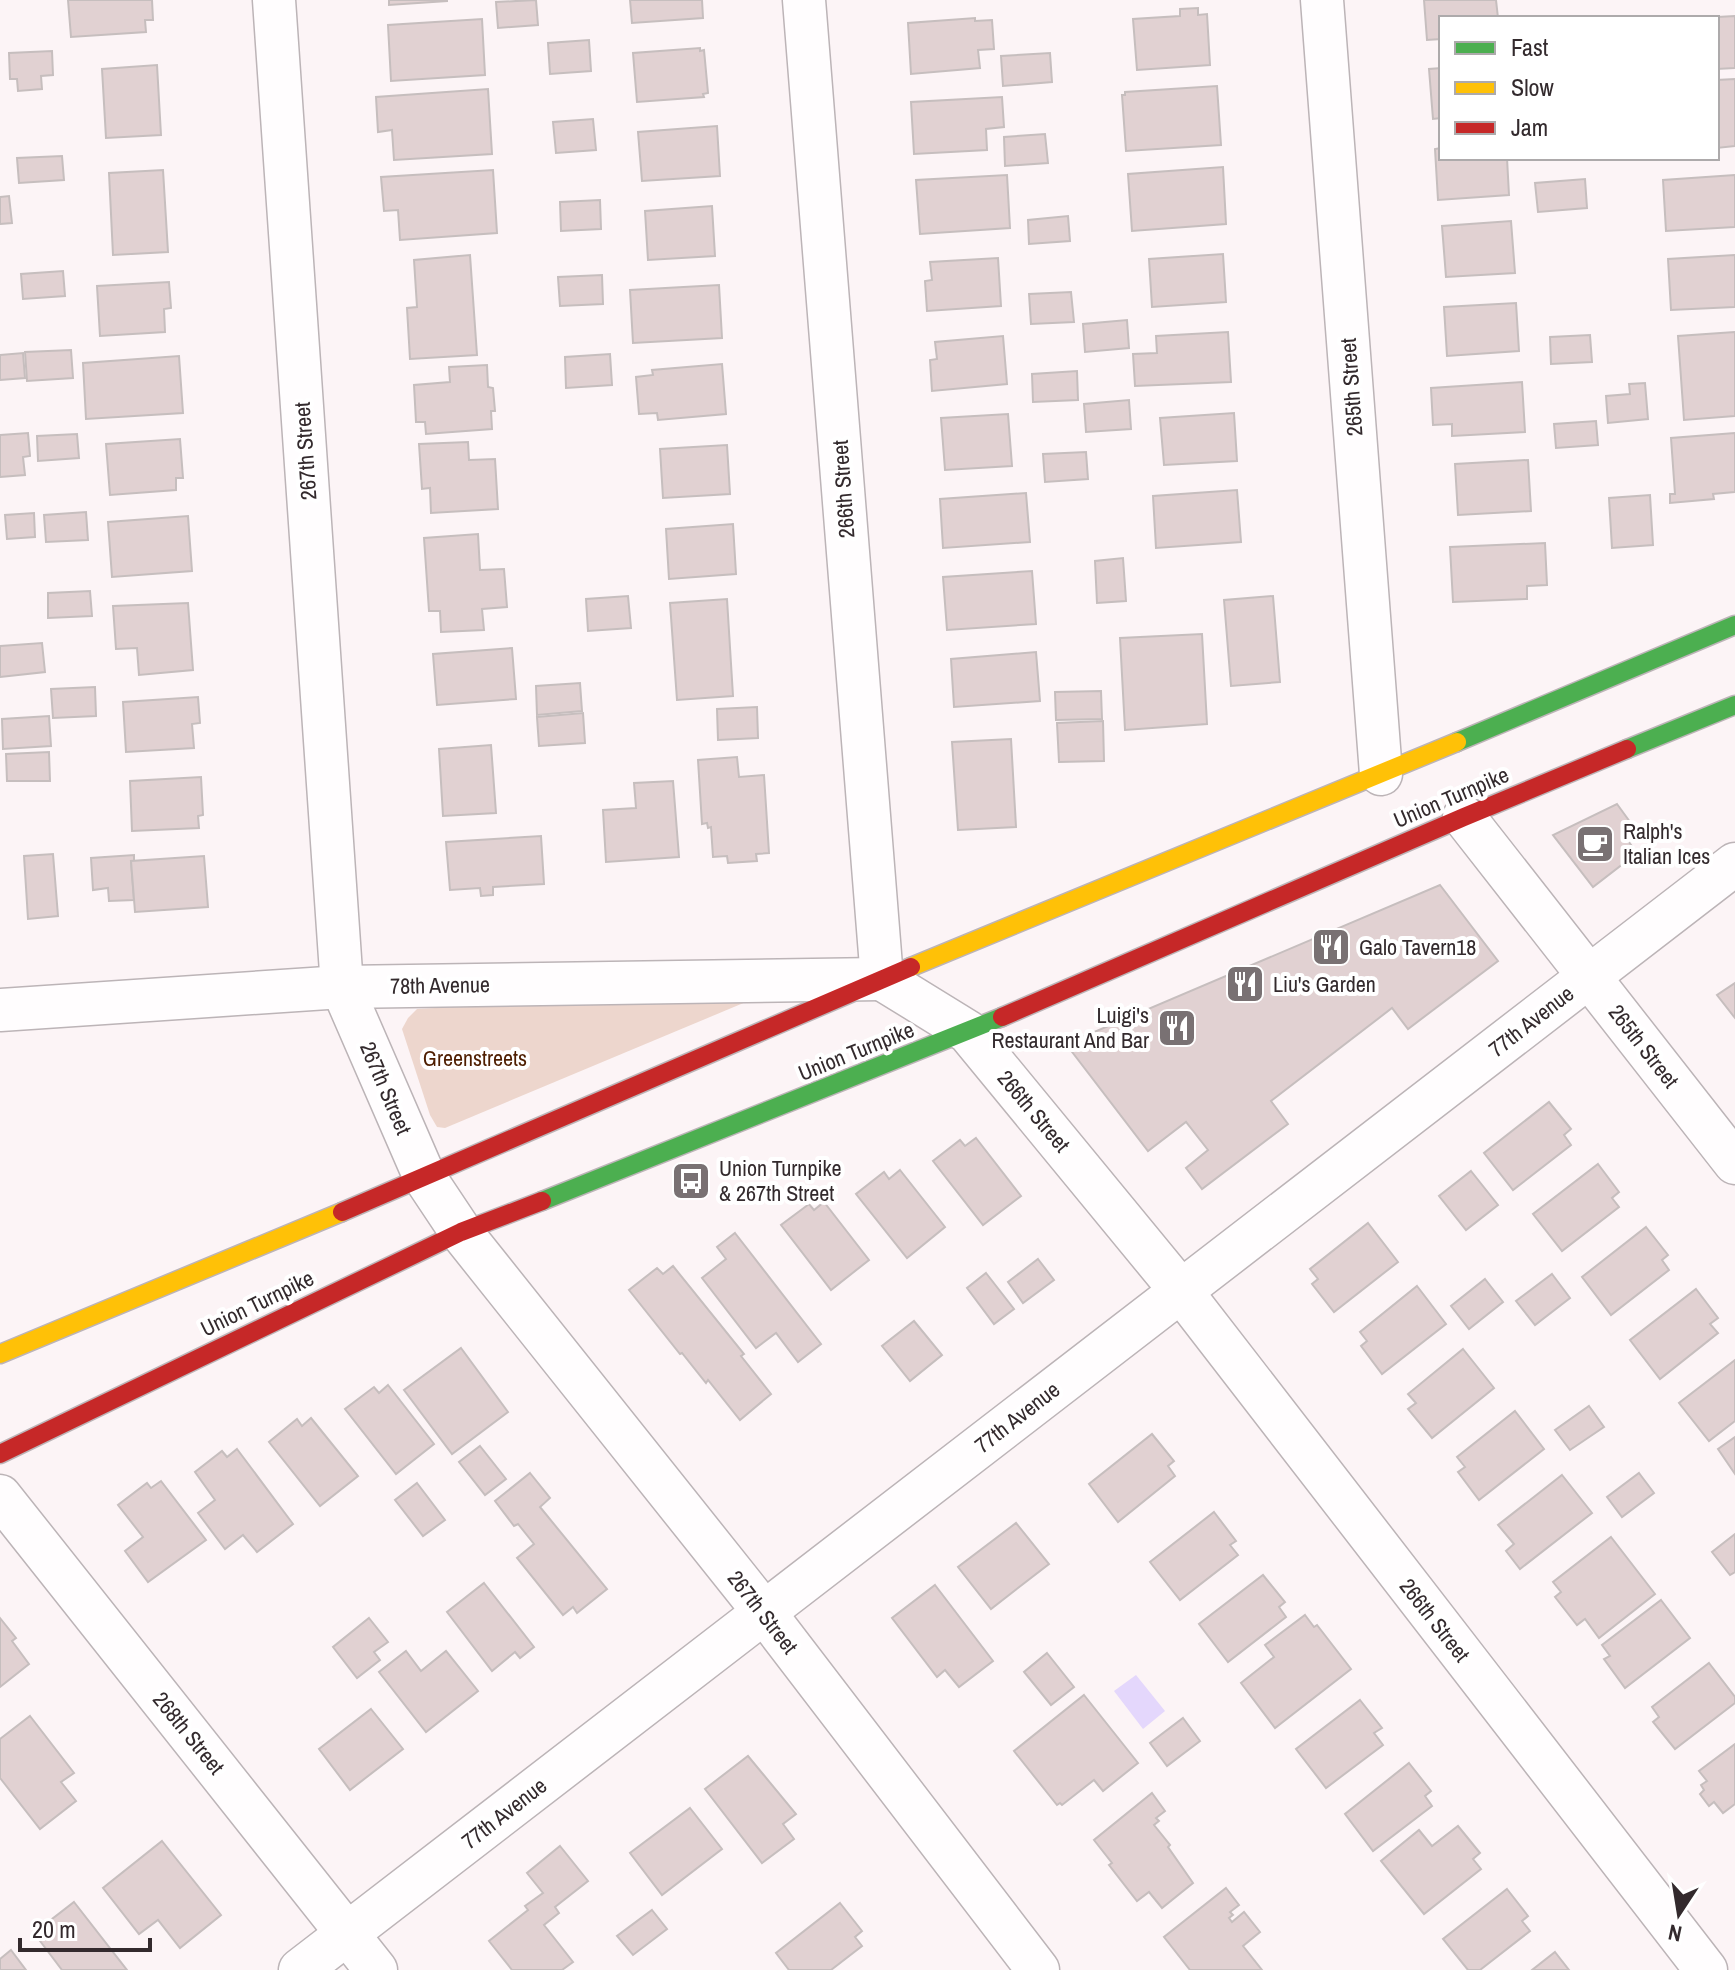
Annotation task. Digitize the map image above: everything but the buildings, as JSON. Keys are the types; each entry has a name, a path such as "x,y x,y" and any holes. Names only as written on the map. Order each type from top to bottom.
{"main road":[{"path":"0,1354 425,1178 882,979 1735,625"},
{"name":"Union Turnpike","path":"0,1454 461,1232 968,1032 1464,817 1735,705"},
{"path":"1717,711 1735,724"}],"street":[{"name":"267th Street","path":"274,0 342,987 425,1178 461,1232 764,1612 1038,1970"},
{"name":"266th Street","path":"804,0 882,979 968,1032 1181,1291 1706,1970"},
{"name":"265th Street","path":"1322,0 1381,774"},
{"name":"265th Street","path":"1464,817 1735,1163"},
{"name":"77th Avenue","path":"300,1970 1735,864"},
{"name":"78th Avenue","path":"0,1010 342,987 882,979"},
{"name":"268th Street","path":"0,1496 376,1970"}],"green space":[{"name":"Greenstreets","path":"732,991 753,999 445,1128 437,1127 430,1115 402,1029 417,1009"}],"shaded area":[{"path":"1136,1675 1165,1711 1143,1729 1114,1691"}],"traffic: fast":[{"path":"1457,742 1735,625"},
{"path":"1627,749 1735,705"},
{"path":"542,1201 1002,1017"}],"traffic: slow":[{"path":"911,967 1457,742"},
{"path":"0,1354 342,1212"}],"traffic: jam":[{"path":"1002,1017 1627,749"},
{"path":"342,1212 911,967"},
{"path":"0,1454 461,1232 542,1201"}],"place":[{"name":"Ralph's Italian Ices","path":"1595,844"},
{"name":"Galo Tavern18","path":"1331,947"},
{"name":"Liu's Garden","path":"1245,984"},
{"name":"Luigi's Restaurant And Bar","path":"1177,1028"},
{"name":"Union Turnpike & 267th Street","path":"691,1181"}]}
